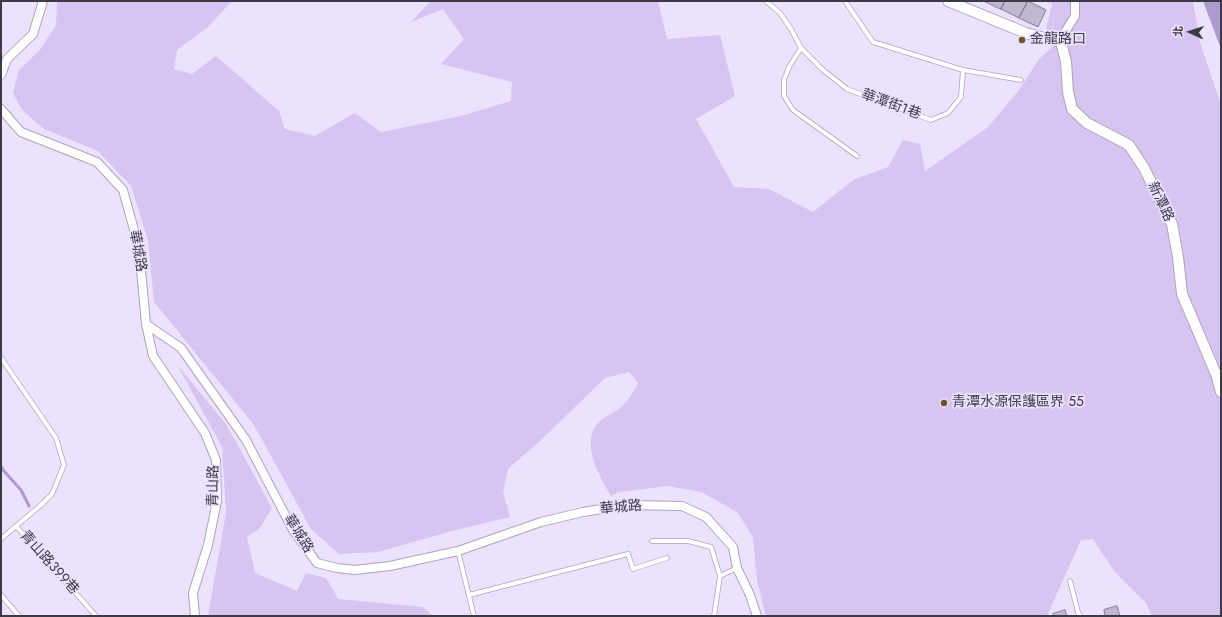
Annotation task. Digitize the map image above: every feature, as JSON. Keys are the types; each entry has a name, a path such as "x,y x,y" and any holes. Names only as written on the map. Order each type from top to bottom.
{"street":[{"path":"1,76 7,58 33,34 43,1"},
{"path":"948,1 1026,33 1061,42 1065,32 1075,16 1075,1"},
{"name":"新潭路","path":"1061,42 1066,62 1068,92 1072,109 1087,123 1129,145 1144,168 1172,224 1178,257 1182,294 1216,374 1221,392"},
{"name":"華城路","path":"1,109 21,132 97,162 123,190 139,248 146,324 181,348 242,434 293,530 317,563 337,568 355,570 390,566 458,551 541,522 583,512 627,506 682,506 706,517 733,547 737,568 750,595 757,616"},
{"name":"青山路","path":"146,324 153,356 205,433 216,460 217,501 208,545 193,593 195,616"}],"lane":[{"name":"華潭街1巷","path":"766,1 780,13 788,24 801,48 823,70 848,89 931,120 948,113 961,97 963,70"},
{"path":"845,1 873,42 963,70 1021,80"},
{"path":"801,48 789,67 784,80 784,96 793,110 857,156"},
{"path":"1,358 56,438 64,465 52,494 16,526"},
{"name":"青山路399巷","path":"1,539 16,526 96,616"},
{"path":"652,541 688,541 711,547 720,576 714,616"},
{"path":"458,551 474,616"},
{"path":"469,595 628,554 633,569 667,558"},
{"path":"720,576 737,568"},
{"path":"1070,581 1080,616"},
{"path":"1,595 19,616"}],"shaded area":[{"path":"57,1 232,1 208,27 177,50 174,69 192,74 216,56 279,111 285,129 315,136 355,113 381,132 461,116 511,101 512,82 441,64 464,39 443,9 411,22 431,1 658,1 667,39 720,35 735,96 696,119 734,187 769,189 813,212 853,180 888,167 903,140 920,144 925,171 988,127 1019,90 1039,59 1072,29 1074,21 1054,38 1046,29 1052,4 1045,1 1193,1 1200,42 1221,105 1221,616 1152,616 1146,603 1114,571 1093,539 1081,540 1047,616 766,616 757,580 753,537 737,512 701,492 668,486 619,492 611,496 597,470 593,459 591,439 593,430 599,422 621,407 628,400 638,383 629,372 605,378 541,440 508,469 503,492 510,517 452,531 378,552 339,554 311,529 254,425 154,302 148,240 131,186 98,151 44,129 22,110 13,93 19,70 40,50 56,25"},
{"path":"1203,1 1221,1 1221,49"},
{"path":"178,366 226,424 272,508 260,528 247,537 255,573 297,591 306,573 326,578 338,599 423,607 433,616 208,616 226,513 222,447"}],"building":[{"path":"984,1 1005,1 1001,9"},
{"path":"1005,1 1028,1 1019,18 1001,9"},
{"path":"1028,1 1046,10 1038,27 1019,18"},
{"path":"1117,606 1120,616 1105,616 1104,610"},
{"path":"1065,610 1067,616 1054,616 1053,614"}],"waterway":[{"path":"1,466 21,490 29,506"}],"place":[{"name":"金龍路口","path":"1022,40"},
{"name":"青潭水源保護區界 55","path":"944,403"}]}
